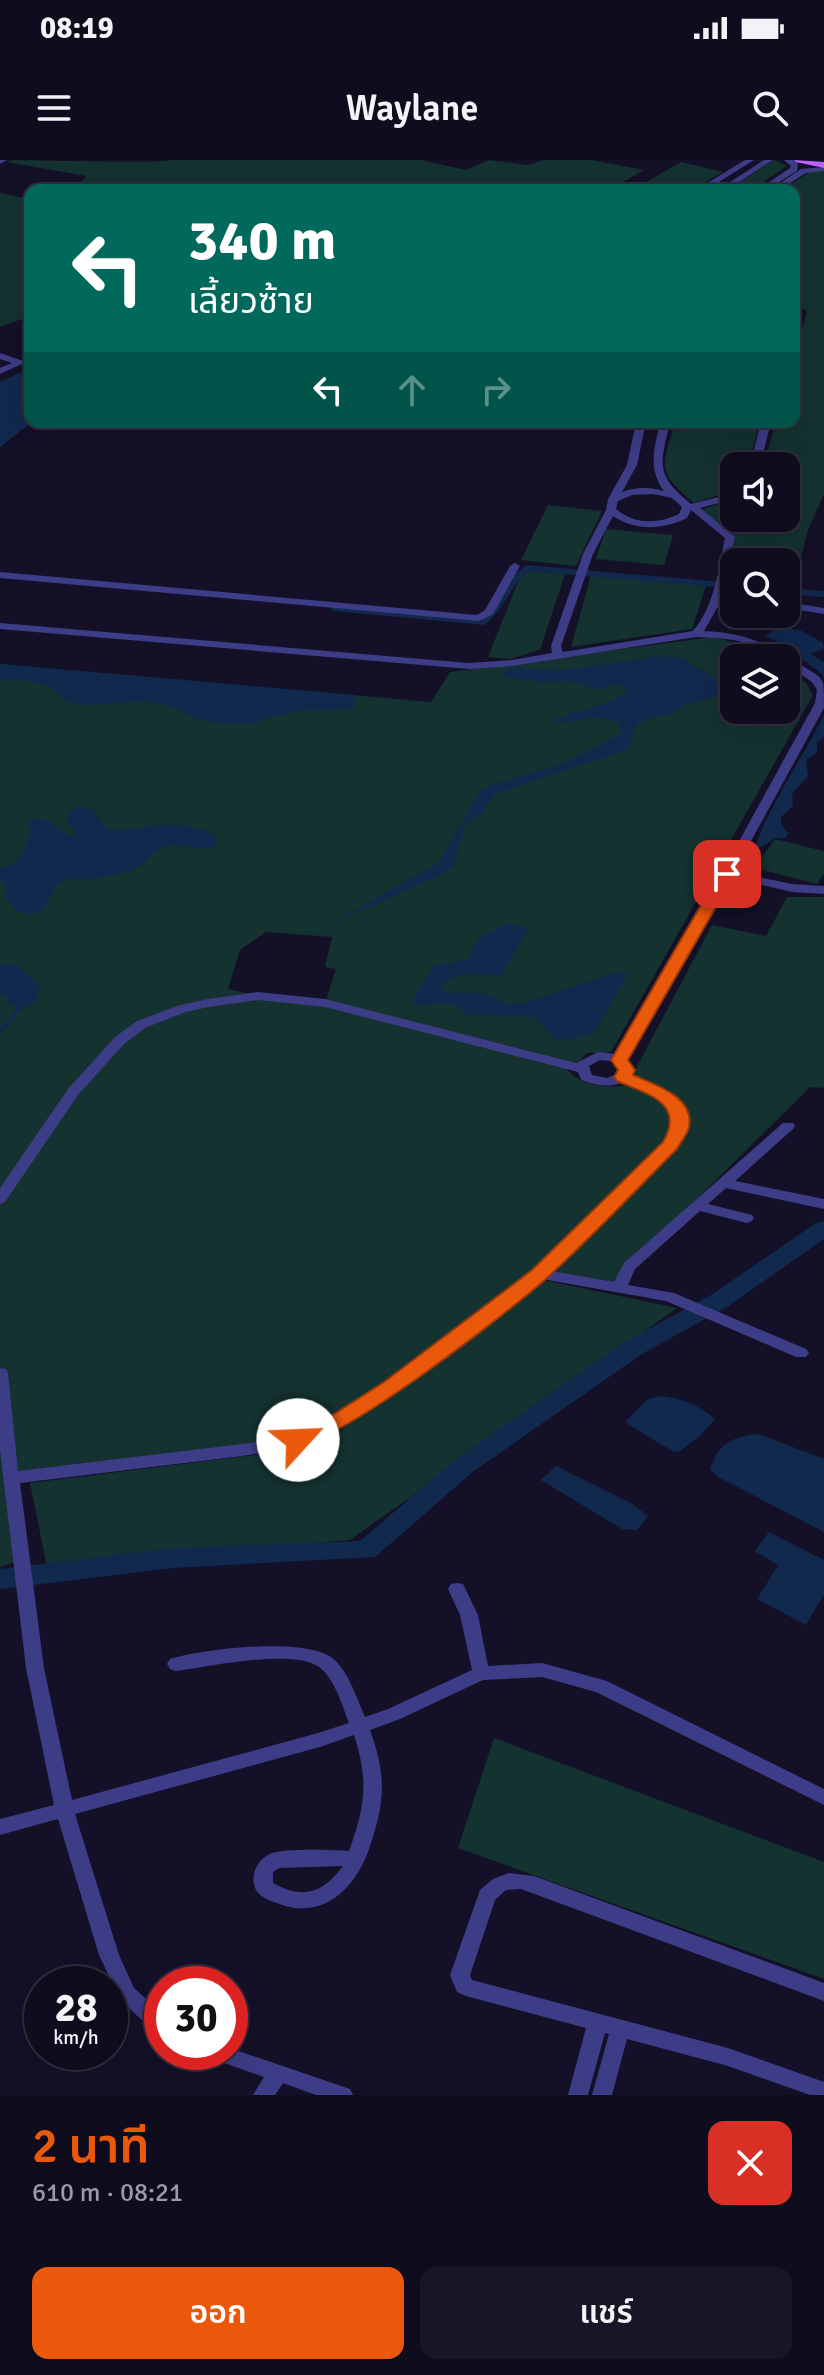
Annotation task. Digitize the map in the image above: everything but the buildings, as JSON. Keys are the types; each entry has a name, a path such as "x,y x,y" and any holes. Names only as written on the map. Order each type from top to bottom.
{"main road":[{"path":"797,164 824,167"}],"street":[{"path":"712,183 750,160"},
{"path":"731,184 769,160"},
{"path":"788,160 824,176"},
{"path":"769,184 797,164"},
{"path":"784,184 807,171 824,167"},
{"path":"0,371 20,363 5,358"},
{"path":"558,654 556,646 583,571 632,465 640,428"},
{"path":"664,428 656,466 660,482 730,537 718,595 709,621 696,634"},
{"path":"758,452 764,428"},
{"path":"612,505 641,491 675,496"},
{"path":"612,505 625,520 651,524 675,521 690,508 720,500"},
{"path":"0,575 479,618 489,612 515,566"},
{"path":"800,607 824,611"},
{"path":"709,621 724,634"},
{"path":"0,626 469,666 512,663 696,634 724,634 762,644"},
{"path":"619,1060 727,874 823,697 823,690 816,680 800,669"},
{"path":"727,874 792,888 824,890"},
{"path":"0,1199 73,1092 120,1040 142,1024 208,1003 258,996 310,1001 581,1069 586,1077 598,1082 612,1082 623,1077 627,1070 619,1060 598,1056 586,1060 581,1069"},
{"path":"11,1478 287,1443 314,1434 391,1387 539,1274 670,1145 680,1127 678,1110 666,1097 623,1077"},
{"path":"619,1285 629,1266 788,1126"},
{"path":"724,1183 824,1204"},
{"path":"697,1206 747,1218"},
{"path":"539,1274 619,1285 696,1303 716,1318 801,1353"},
{"path":"0,1373 26,1609 41,1702 65,1811 109,1955 127,1994 144,2010"},
{"path":"457,1589 469,1615 481,1673"},
{"path":"176,1664 270,1654 313,1656 330,1667 359,1727 371,1760 375,1784 370,1817 356,1859"},
{"path":"0,1827 359,1727 481,1673 542,1670 601,1686 824,1798"},
{"path":"824,1992 527,1882 513,1880 493,1887 487,1896 460,1975 464,1986 728,2057 824,2091"},
{"path":"578,2095 598,2022"},
{"path":"602,2095 620,2029"},
{"path":"248,2063 343,2095"},
{"path":"263,2095 278,2074"}],"green space":[{"path":"421,160 466,170 489,160 528,165 544,160 591,160 644,170 620,184 79,184 86,176 7,162"},
{"path":"774,160 787,166 760,184 737,184"},
{"path":"681,162 723,172 702,184 642,184"},
{"path":"812,170 824,170 824,494 808,530 800,561 800,548 734,548 735,537 729,532 800,532 800,452 767,452 774,428 800,428 800,336 807,312 800,307 800,184 792,184"},
{"path":"0,193 24,198 24,318 0,327"},
{"path":"673,428 758,428 752,452 720,452 720,495 694,503 673,483 665,467"},
{"path":"720,504 720,525 700,510"},
{"path":"548,505 602,511 576,566 521,560"},
{"path":"606,529 673,535 664,565 596,559"},
{"path":"528,571 565,574 540,650 510,659 488,657 521,574"},
{"path":"591,575 706,586 692,629 571,647"},
{"path":"712,637 741,644 720,644 720,724 797,724 611,1052 587,1053 579,1061 564,1066 572,1075 591,1084 611,1087 645,1085 634,1072 712,925 766,936 787,897 824,897 824,1088 810,1087 629,1266 618,1289 539,1274 391,1387 298,1440 11,1478 20,1560 0,1567 0,664 431,702 450,672","holes":["266,932 332,937 325,967 336,969 325,1003 258,996 228,989 240,950"]},
{"path":"800,679 813,695 800,718"},
{"path":"775,839 824,851 824,874 817,884 754,868"},
{"path":"543,1280 677,1308 350,1540 47,1567 30,1483 318,1447"},
{"path":"494,1738 824,1862 824,1979 458,1848"}],"water":[{"path":"19,373 24,374 24,428 0,447 0,382"},
{"path":"778,628 800,630 822,642 824,648 811,654 824,662 824,679 822,674 800,658 800,644 781,644 765,636"},
{"path":"659,656 682,658 720,682 720,697 686,704 678,711 637,723 629,749 494,794 483,812 464,826 455,864 445,873 332,923 438,863 482,788 564,763 621,734 620,724 604,718 555,722 555,718 568,717 570,713 615,699 626,693 624,686 617,684 598,690 570,681 541,682 504,676 505,668 562,670"},
{"path":"0,664 355,695 354,709 300,710 248,724 218,723 197,719 166,705 143,701 85,705 67,702 51,687 24,680 0,680"},
{"path":"824,715 824,737 817,742 817,752 806,760 808,776 792,794 793,806 781,817 781,824 788,833 786,838 775,838 756,850 773,806"},
{"path":"74,807 92,809 109,831 194,827 216,838 217,845 205,849 168,846 133,870 88,880 70,879 58,884 44,909 39,912 16,911 6,898 5,883 0,882 0,867 12,864 21,856 31,832 27,821 42,818 74,837 76,832 65,819"},
{"path":"508,923 528,929 501,975 462,974 442,984 444,992 488,994 508,1004 526,1002 617,972 628,973 596,1031 570,1040 555,1039 535,1017 467,1014 454,1004 424,1006 411,1003 434,965 468,960 478,939"},
{"path":"14,963 39,985 37,1000 17,1013 10,1025 0,1033 0,1028 10,1019 16,1007 8,1003 7,997 0,995 0,965"},
{"path":"659,1396 689,1403 715,1419 679,1452 672,1451 625,1422 648,1399"},
{"path":"759,1434 824,1459 824,1532 710,1470 717,1453 727,1443"},
{"path":"556,1466 631,1503 648,1516 637,1530 622,1529 541,1480"},
{"path":"769,1532 824,1560 824,1594 806,1625 757,1599 778,1565 755,1551"}],"waterway":[{"path":"335,608 484,622 526,568 720,585"},
{"path":"800,592 824,594"},
{"path":"0,1579 173,1558 366,1550 465,1465 633,1348 719,1301 824,1228"}],"route":[{"path":"298,1440 341,1419 391,1387 539,1274 670,1145 680,1127 678,1110 666,1097 623,1077 627,1070 619,1060 727,874"}]}
